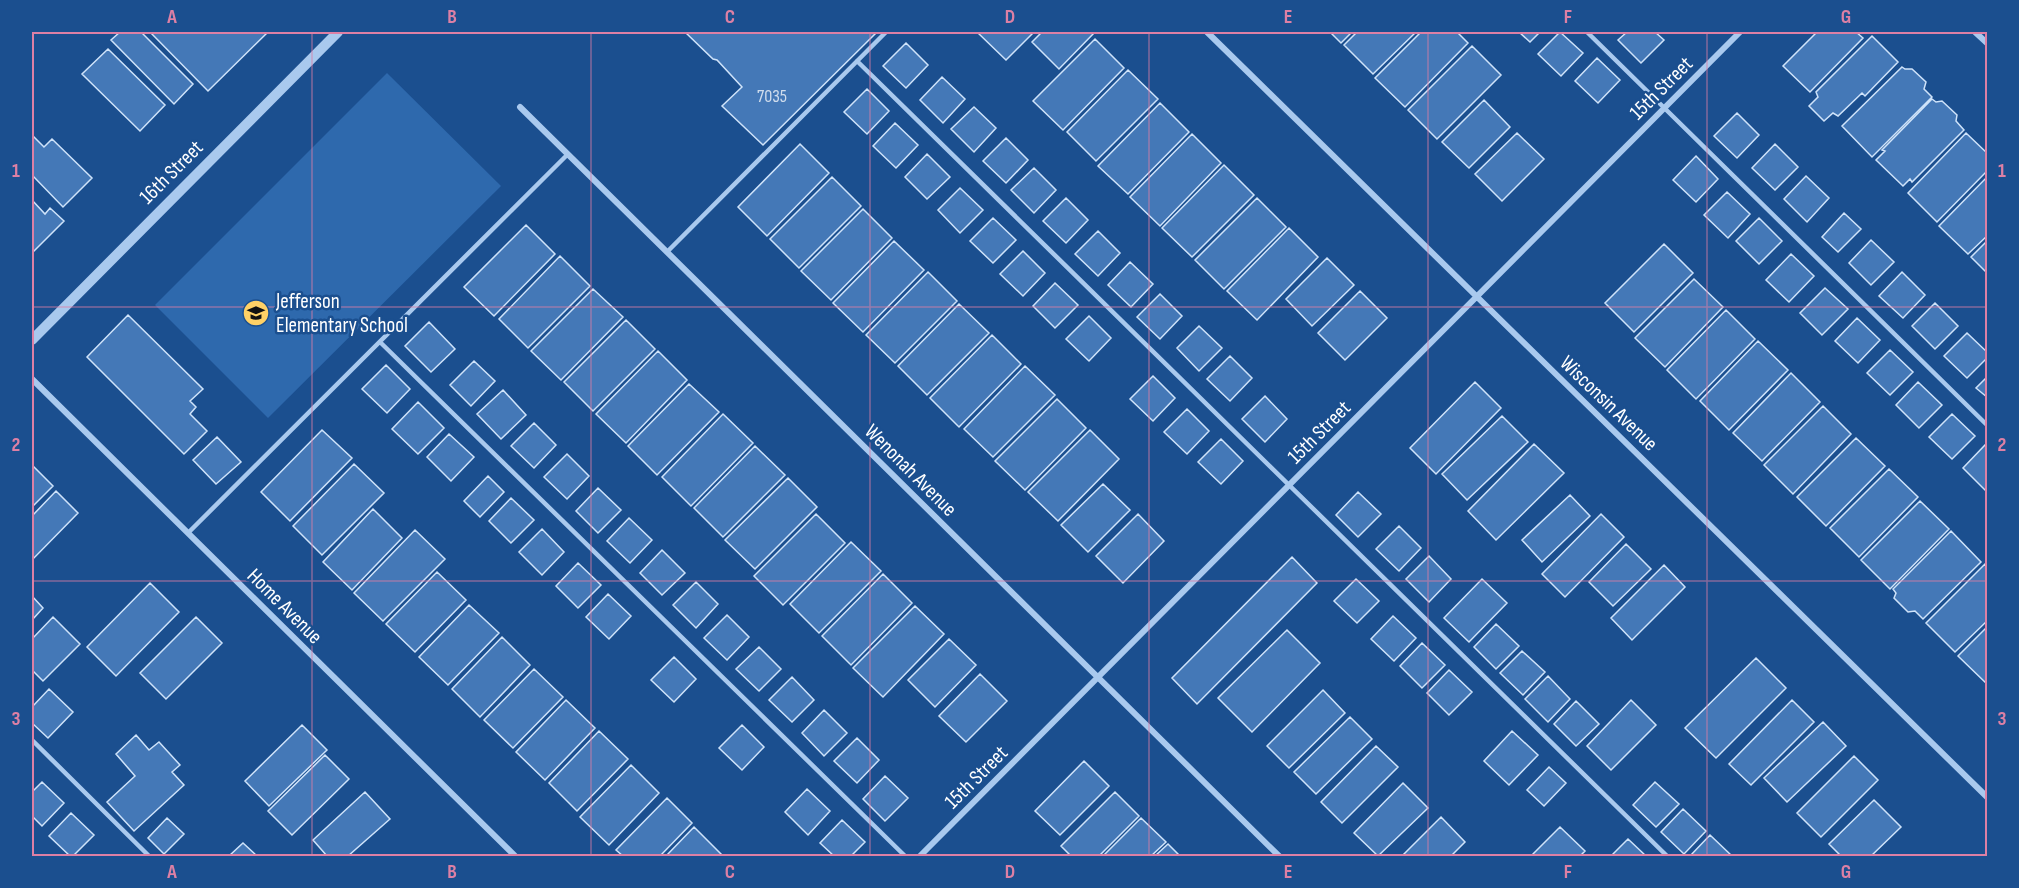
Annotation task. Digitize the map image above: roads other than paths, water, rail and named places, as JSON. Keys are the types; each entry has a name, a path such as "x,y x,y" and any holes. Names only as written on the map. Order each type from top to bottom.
{"street":[{"name":"16th Street","path":"32,340 338,32"},
{"name":"Wisconsin Avenue","path":"1207,32 1988,798"},
{"name":"15th Street","path":"920,856 1740,32"},
{"path":"1975,32 1988,44"},
{"name":"Wenonah Avenue","path":"520,107 1279,856"},
{"name":"Home Avenue","path":"32,379 515,856"}],"lane":[{"path":"667,252 886,32"},
{"path":"1587,32 1988,426"},
{"path":"857,61 1667,856"},
{"path":"188,533 568,154"},
{"path":"380,342 905,856"},
{"path":"32,740 149,856"}],"place":[{"name":"Jefferson Elementary School","path":"256,313"}]}
